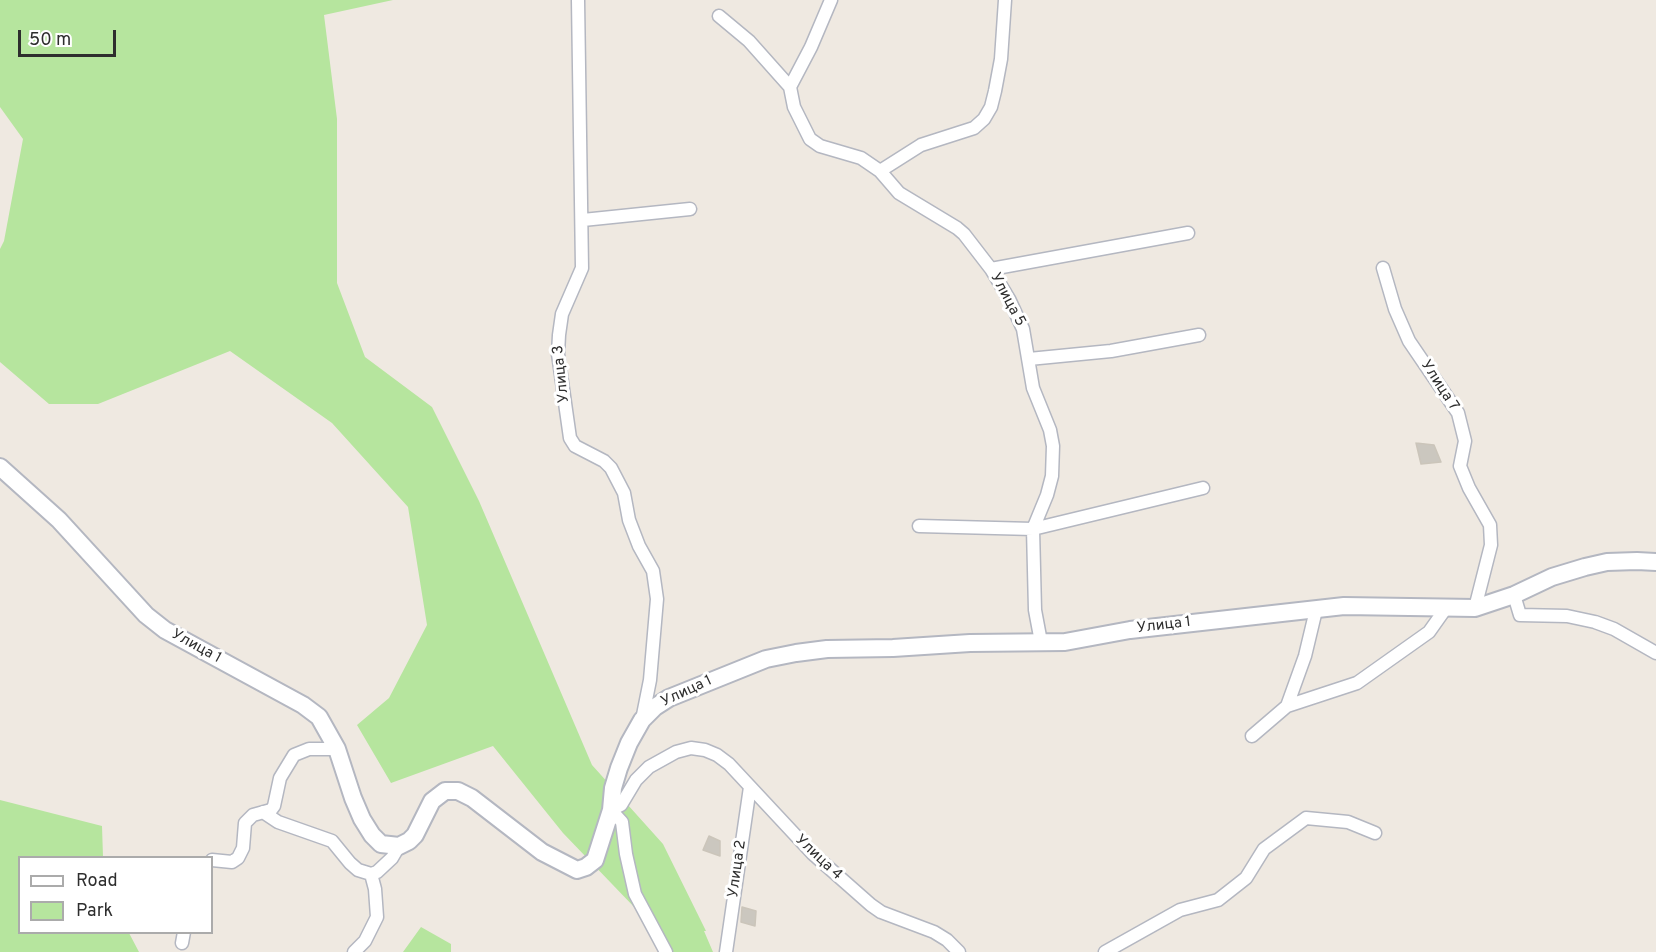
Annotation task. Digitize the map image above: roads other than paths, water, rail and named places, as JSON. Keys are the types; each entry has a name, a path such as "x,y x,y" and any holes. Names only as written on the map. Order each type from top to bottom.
{"main road":[{"name":"Улица 1","path":"0,467 59,520 146,615 165,630 303,705 319,717 337,749 353,798 372,835 381,844 399,846 409,842 415,835 432,801 445,791 458,791 472,798 542,852 577,870 596,860 611,810 613,788 619,768 642,720 669,698 748,665 796,652 827,649 1065,642 1130,630 1208,620 1316,610 1369,606 1475,608 1514,595 1552,577 1607,562 1656,562"}],"street":[{"name":"Улица 3","path":"578,0 582,268 562,314 558,354 570,438 575,446 604,461 611,468 624,493 629,520 639,546 653,571 657,599 650,680 642,720"},
{"path":"719,16 749,41 790,87 831,0"},
{"path":"880,171 921,145 974,128 984,119 991,107 999,70 1005,0"},
{"name":"Улица 5","path":"790,87 794,107 810,139 820,146 861,158 880,171 900,193 957,228 991,269 1010,299 1023,329 1033,388 1050,430 1054,458 1047,495 1033,530 1035,610 1041,642"},
{"path":"583,220 690,210"},
{"path":"991,269 1188,233"},
{"name":"Улица 7","path":"1383,268 1395,309 1409,341 1458,413 1465,441 1460,466 1469,488 1490,525 1491,545 1475,608"},
{"path":"1029,359 1111,351 1199,335"},
{"path":"919,526 1033,530 1203,488"},
{"path":"1514,595 1520,615 1567,616 1595,622 1614,629 1656,653"},
{"path":"1252,736 1287,706 1357,683 1429,632 1446,608"},
{"path":"1287,706 1305,656 1316,610"},
{"path":"213,860 232,862 238,858 243,848 245,823 253,815 271,810 274,806 280,778 294,755 309,748 337,749"},
{"name":"Улица 4","path":"611,810 621,805 636,780 649,767 676,752 690,748 705,750 729,764 812,853 871,905 880,912 934,932 959,952"},
{"name":"Улица 2","path":"726,952 750,787"},
{"path":"611,810 622,822 635,894 666,952"},
{"path":"263,812 278,822 333,841 358,870 371,874 387,863 399,846"},
{"path":"1105,952 1180,910 1218,900 1246,878 1264,849 1306,818 1348,822 1375,833"},
{"path":"354,952 369,936 377,917 375,889 371,874"}]}
